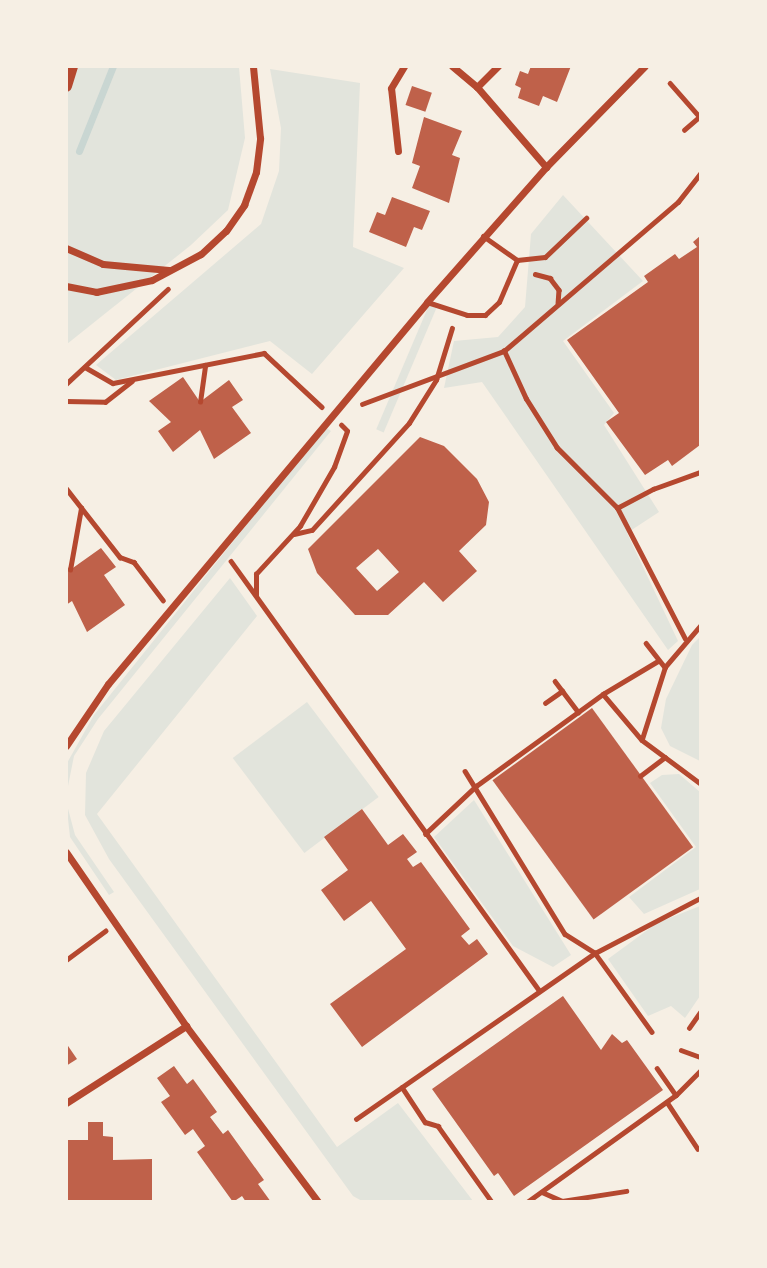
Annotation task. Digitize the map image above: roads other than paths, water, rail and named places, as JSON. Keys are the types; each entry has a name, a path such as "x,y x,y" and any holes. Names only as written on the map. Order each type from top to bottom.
{"street":[{"path":"66,86 72,66"},
{"path":"66,286 96,292 128,287 173,270 201,254 226,231 244,205 256,172 260,138 253,66"},
{"path":"398,151 391,88 404,66"},
{"path":"452,66 477,87 546,167"},
{"path":"477,87 498,66"},
{"path":"66,746 108,684 330,415 483,236 645,66"},
{"path":"66,248 132,270 173,270"},
{"path":"66,852 186,1026 318,1202"},
{"path":"66,1103 186,1026"}],"lane":[{"path":"483,236 517,260 545,257 586,218"},
{"path":"427,302 467,315 485,315 499,302 517,260"}],"waterway":[{"path":"79,151 113,66"}]}
